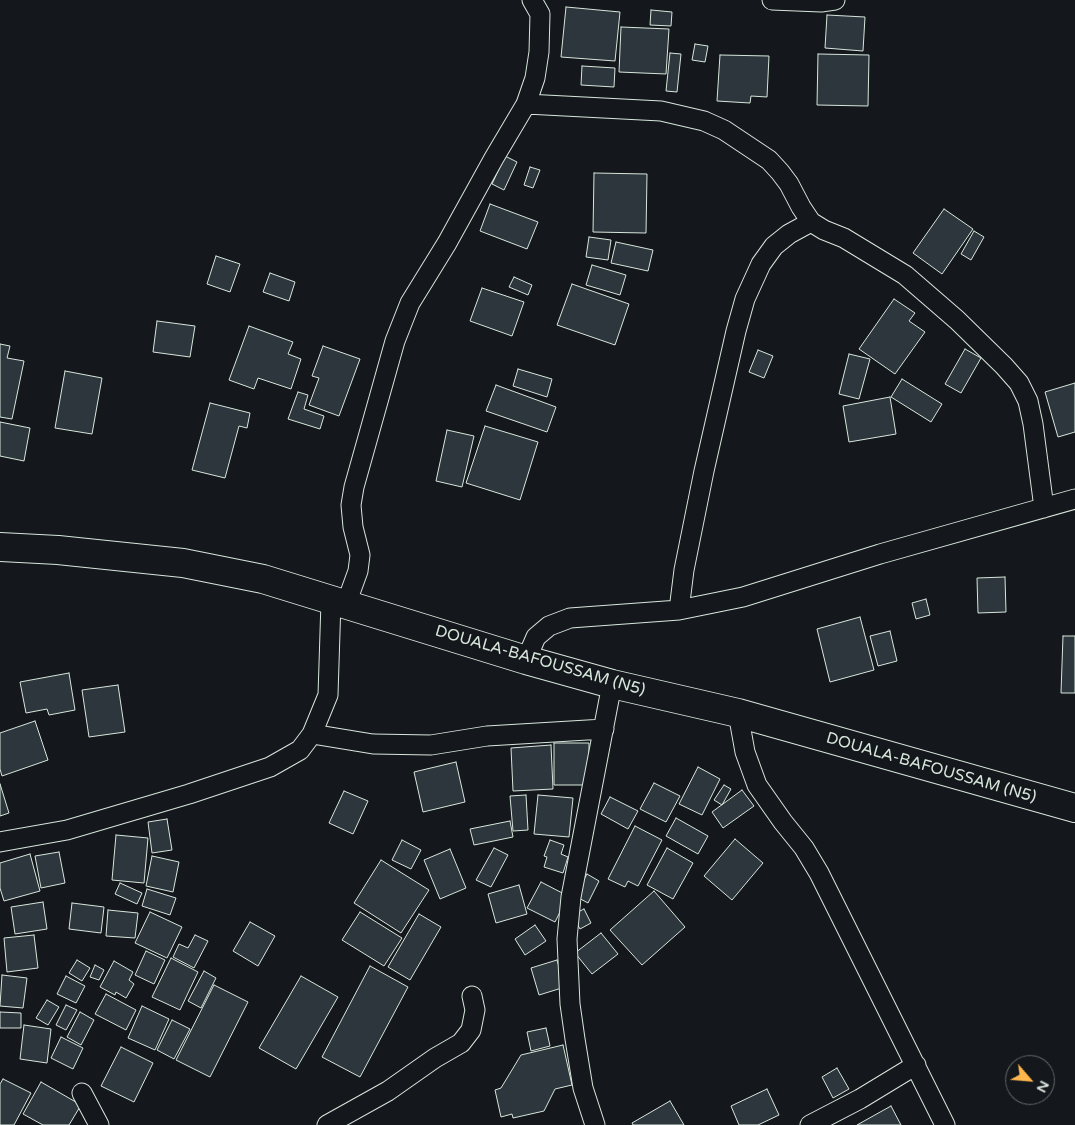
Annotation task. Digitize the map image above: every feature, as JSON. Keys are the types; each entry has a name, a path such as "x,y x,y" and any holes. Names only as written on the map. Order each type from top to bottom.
{"highway":[{"name":"DOUALA-BAFOUSSAM (N5)","path":"0,548 58,550 183,563 263,580 526,660 612,684 738,713 1075,808"}],"street":[{"path":"0,842 67,830 189,794 270,767 300,750 312,734 328,695 339,602 358,571 360,555 353,527 351,505 354,487 395,341 410,303 447,243 526,104 535,78 539,52 540,14 532,0"},
{"path":"772,0 821,2 835,0"},
{"path":"526,104 661,111 704,121 724,130 769,160 788,184 810,222 844,238 905,275 957,320 1019,383 1028,401 1033,424 1044,508"},
{"path":"679,610 684,570 704,471 745,299 761,264 774,246 789,234 810,222"},
{"path":"526,660 536,637 549,626 570,618 679,610 743,597 880,554 1075,499"},
{"path":"595,1125 583,1088 575,1039 570,1004 567,939 571,897 612,684"},
{"path":"738,713 745,752 756,785 804,848 819,873 945,1125"},
{"path":"312,734 373,744 431,746 487,736 604,729"},
{"path":"327,1125 388,1091 435,1058 461,1043 471,1030 475,1010 472,996"},
{"path":"810,1125 860,1099 916,1065"},
{"path":"82,1093 99,1125"}],"building":[{"path":"566,7 620,12 615,61 561,57"},
{"path":"651,10 672,12 671,26 650,25"},
{"path":"827,15 865,17 863,51 825,48"},
{"path":"621,27 669,29 666,74 619,72"},
{"path":"695,44 708,46 705,62 692,60"},
{"path":"670,53 681,54 677,92 666,91"},
{"path":"818,54 869,55 868,106 817,105"},
{"path":"720,55 769,56 767,97 751,96 750,103 717,101"},
{"path":"582,66 615,68 614,87 581,85"},
{"path":"505,156 517,162 504,190 492,184"},
{"path":"530,167 540,170 533,188 524,185"},
{"path":"594,173 647,174 646,233 593,232"},
{"path":"490,204 538,222 527,249 480,231"},
{"path":"944,209 973,229 942,274 913,253"},
{"path":"974,231 984,237 971,260 961,254"},
{"path":"589,237 611,240 608,260 586,257"},
{"path":"616,242 653,250 648,271 611,263"},
{"path":"216,256 240,264 230,292 207,284"},
{"path":"592,265 626,275 620,295 586,285"},
{"path":"270,273 295,282 289,301 263,292"},
{"path":"514,277 532,285 528,295 509,287"},
{"path":"572,284 629,304 615,345 557,325"},
{"path":"482,288 524,302 512,336 470,321"},
{"path":"894,299 915,313 909,321 925,332 895,374 859,349"},
{"path":"157,321 195,326 190,357 153,352"},
{"path":"249,326 293,342 288,354 301,359 291,389 258,378 254,389 229,380"},
{"path":"0,344 10,346 7,358 24,361 12,419 0,417"},
{"path":"323,346 360,359 339,416 309,405 319,378 312,376"},
{"path":"965,349 981,358 961,393 945,384"},
{"path":"758,350 773,356 764,378 749,372"},
{"path":"849,354 870,359 859,399 839,394"},
{"path":"518,369 552,379 547,397 513,386"},
{"path":"65,371 102,378 92,434 55,428"},
{"path":"902,379 942,404 931,422 891,397"},
{"path":"1075,383 1075,432 1058,437 1045,392"},
{"path":"496,385 556,407 547,432 486,411"},
{"path":"298,392 308,395 304,409 324,416 320,429 288,419"},
{"path":"890,397 896,434 849,442 843,406"},
{"path":"210,403 250,413 247,428 239,426 225,478 192,470"},
{"path":"0,422 30,428 24,461 0,456"},
{"path":"485,426 538,442 520,500 466,483"},
{"path":"447,430 474,436 462,487 436,481"},
{"path":"1005,577 1006,612 978,613 977,578"},
{"path":"926,599 930,615 916,619 912,603"},
{"path":"860,617 874,670 830,682 817,629"},
{"path":"890,631 897,661 878,666 870,636"},
{"path":"1063,636 1075,636 1075,693 1061,693"},
{"path":"69,673 75,710 49,715 47,709 26,713 20,682"},
{"path":"118,685 125,732 89,737 82,690"},
{"path":"35,721 48,760 2,776 0,769 0,733"},
{"path":"554,743 589,743 589,785 554,785"},
{"path":"551,745 553,789 513,791 511,748"},
{"path":"456,762 465,802 423,812 414,772"},
{"path":"698,767 720,779 702,815 679,804"},
{"path":"654,783 680,796 666,822 640,809"},
{"path":"0,784 9,813 0,816"},
{"path":"724,785 731,789 722,805 714,800"},
{"path":"742,790 754,806 723,828 712,812"},
{"path":"344,791 368,801 353,834 329,823"},
{"path":"526,795 528,830 513,831 510,796"},
{"path":"538,795 573,798 569,837 534,834"},
{"path":"610,797 638,811 628,829 601,814"},
{"path":"676,818 708,836 698,854 666,836"},
{"path":"167,819 172,850 152,853 148,822"},
{"path":"510,821 513,837 474,845 470,829"},
{"path":"635,826 662,840 638,886 628,881 625,887 608,879"},
{"path":"116,835 148,838 144,883 112,880"},
{"path":"735,839 763,863 732,900 704,876"},
{"path":"402,840 421,850 411,869 392,860"},
{"path":"550,840 564,845 561,854 568,857 563,873 544,867 547,857 544,856"},
{"path":"494,848 508,855 491,887 476,880"},
{"path":"667,848 693,863 673,899 647,885"},
{"path":"450,849 466,888 440,899 424,860"},
{"path":"59,852 65,883 41,888 35,856"},
{"path":"30,854 40,891 4,901 0,888 0,863"},
{"path":"152,856 179,862 173,892 146,886"},
{"path":"381,860 429,890 401,933 354,903"},
{"path":"587,874 599,881 588,903 575,896"},
{"path":"541,882 568,896 555,922 527,908"},
{"path":"120,883 142,893 137,904 115,894"},
{"path":"519,885 527,914 496,923 488,894"},
{"path":"147,889 176,898 170,915 142,906"},
{"path":"654,891 685,927 642,965 610,930"},
{"path":"43,902 47,929 15,934 11,907"},
{"path":"72,903 104,907 101,933 69,929"},
{"path":"584,909 591,923 580,929 572,915"},
{"path":"108,910 138,913 135,938 106,936"},
{"path":"150,912 182,927 167,958 135,943"},
{"path":"360,912 402,938 384,966 342,940"},
{"path":"419,914 441,927 410,980 388,967"},
{"path":"250,922 275,936 258,966 233,951"},
{"path":"535,925 546,941 525,955 515,939"},
{"path":"601,933 618,954 592,974 575,953"},
{"path":"34,935 38,968 7,972 4,938"},
{"path":"195,935 208,941 194,968 173,957 179,944 188,948"},
{"path":"146,951 165,960 154,984 135,975"},
{"path":"171,958 198,972 180,1010 152,997"},
{"path":"77,960 90,968 82,981 69,973"},
{"path":"557,960 565,987 539,995 531,968"},
{"path":"114,961 133,972 129,980 134,984 126,998 116,992 115,995 100,987"},
{"path":"95,965 104,970 99,980 90,977"},
{"path":"370,966 408,987 360,1077 322,1057"},
{"path":"204,971 216,978 201,1008 188,1001"},
{"path":"2,975 27,978 23,1008 0,1006"},
{"path":"66,976 85,986 76,1003 57,994"},
{"path":"301,976 338,997 296,1069 259,1048"},
{"path":"214,985 248,1002 210,1077 176,1060"},
{"path":"106,994 136,1010 126,1030 95,1014"},
{"path":"47,1000 59,1007 48,1025 36,1018"},
{"path":"66,1005 77,1010 66,1030 56,1025"},
{"path":"142,1006 169,1019 155,1050 128,1038"},
{"path":"0,1012 21,1013 21,1028 0,1028"},
{"path":"80,1012 94,1020 81,1045 67,1037"},
{"path":"172,1020 190,1029 174,1059 157,1050"},
{"path":"24,1025 51,1029 47,1063 20,1059"},
{"path":"546,1028 550,1046 531,1051 527,1032"},
{"path":"61,1037 83,1048 73,1069 51,1058"},
{"path":"563,1045 572,1085 555,1089 544,1111 513,1118 512,1114 501,1117 495,1090 501,1088 521,1055"},
{"path":"121,1047 153,1063 134,1102 101,1086"},
{"path":"837,1068 849,1089 833,1098 822,1077"},
{"path":"3,1079 31,1093 14,1125 0,1125 0,1084"},
{"path":"41,1082 81,1105 69,1125 43,1125 23,1114"},
{"path":"767,1089 779,1115 758,1125 739,1125 731,1106"},
{"path":"670,1101 684,1125 633,1125 632,1123"},
{"path":"891,1106 901,1125 857,1125"}]}
